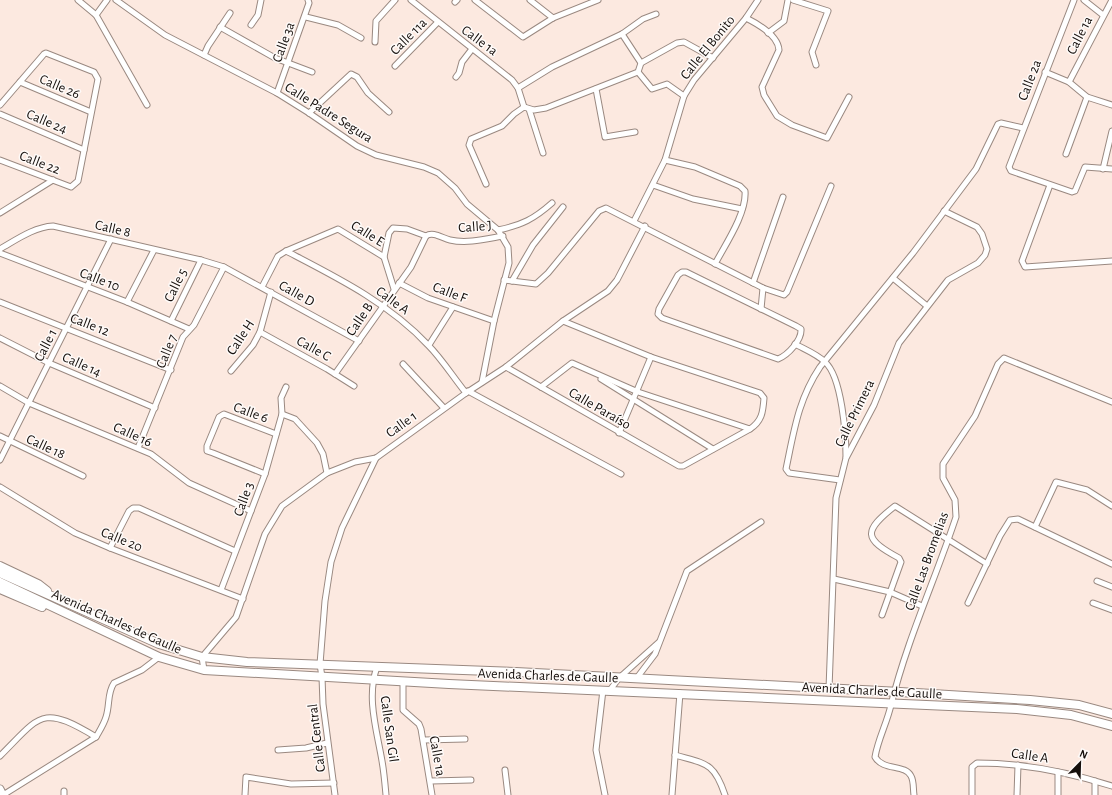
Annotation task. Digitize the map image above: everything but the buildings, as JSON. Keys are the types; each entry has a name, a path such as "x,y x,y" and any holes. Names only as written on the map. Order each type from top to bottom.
{"main road":[{"path":"0,566 38,584 59,605 48,609 0,589"},
{"name":"Avenida Charles de Gaulle","path":"0,573 159,657 204,670 1045,712 1089,719 1112,726"},
{"name":"Avenida Charles de Gaulle","path":"0,582 159,644 202,657 247,662 320,664 893,691 1030,700 1079,705 1112,714"}],"street":[{"path":"78,0 96,14 147,105"},
{"path":"96,14 107,0"},
{"name":"Calle Padre Segura","path":"116,0 140,19 165,35 277,93 309,113 334,132 376,155 424,167 438,173 455,188 467,204 498,230 503,236 508,247 509,263 494,321 482,382"},
{"path":"251,25 258,16 262,0"},
{"name":"Calle 3a","path":"277,93 306,16 309,0"},
{"path":"375,42 376,20 395,0"},
{"name":"Calle 1a","path":"411,0 437,23 500,69 518,88 527,108 543,153"},
{"path":"476,0 523,37 553,18 598,0"},
{"path":"530,0 553,18"},
{"path":"586,0 590,4"},
{"name":"Calle El Bonito","path":"634,221 666,160 684,96 694,80 746,18 758,0"},
{"path":"768,33 784,20 788,0"},
{"path":"793,0 828,11 812,52 816,65"},
{"name":"Calle 2a","path":"1050,185 1010,169 1023,128 1074,0"},
{"path":"1084,0 1103,16"},
{"name":"Calle 1a","path":"1069,82 1112,0"},
{"path":"204,55 230,13"},
{"path":"518,88 552,67 622,34 643,19 656,14"},
{"path":"306,16 345,28 361,38"},
{"path":"746,18 756,23 777,41 779,50 762,87 762,91 777,116 792,125 827,138 849,97"},
{"name":"Calle 11a","path":"395,66 437,23"},
{"path":"220,27 288,64 312,72"},
{"path":"622,34 641,63"},
{"path":"486,184 469,142 471,139 502,126 514,114 527,108 546,108 638,72 641,63 677,43 684,42 713,58"},
{"path":"456,77 459,73 462,62 472,49"},
{"path":"0,105 46,53 94,72 98,79 84,150"},
{"path":"638,72 652,89 667,84 684,96"},
{"path":"1045,72 1069,82 1087,97 1112,105"},
{"path":"309,113 351,74 357,77 368,93 389,112"},
{"name":"Calle 26","path":"20,82 91,112"},
{"path":"596,89 605,137 635,132"},
{"path":"1066,154 1087,97"},
{"name":"Calle 24","path":"0,114 84,150"},
{"path":"840,480 789,473 786,469 804,395 810,383 825,362 893,278 976,169 998,124 1001,123 1023,128"},
{"path":"1103,169 1112,131"},
{"name":"Calle 22","path":"0,160 71,187 78,182 84,150"},
{"path":"666,160 695,167 740,186 745,191 746,196 738,220 715,264"},
{"path":"1112,169 1086,167 1073,192 1050,185 1022,261 1025,267 1112,261"},
{"path":"2,211 54,180"},
{"path":"653,185 694,199 742,209"},
{"path":"504,280 536,284 542,280 602,208 617,212 763,288 784,295 787,292 830,186"},
{"path":"753,283 783,197"},
{"path":"498,230 518,225 533,219 552,203"},
{"path":"512,281 533,245 563,206"},
{"name":"Calle Primera","path":"829,689 836,498 846,458 874,405 899,343 950,278 978,263 985,255 987,249 982,234 977,227 944,211"},
{"name":"Calle 8","path":"0,249 44,226 53,226 224,266"},
{"name":"Calle 1","path":"202,657 236,617 266,534 277,513 288,502 327,473 355,462 376,458 444,408 506,367 564,321 612,287 645,226"},
{"name":"Calle J","path":"384,257 389,233 392,228 407,229 426,236 433,234 450,240 464,242 503,236"},
{"name":"Calle E","path":"286,251 338,229 384,257 394,290"},
{"name":"Calle B","path":"335,374 411,267 426,236"},
{"name":"Calle 1","path":"0,460 111,239"},
{"path":"127,302 154,250"},
{"path":"262,287 269,270 278,256 286,251"},
{"name":"Calle A","path":"286,251 358,290 407,325 428,345 467,392"},
{"name":"Calle 10","path":"0,253 127,302 189,329"},
{"name":"Calle 5","path":"171,321 201,260"},
{"name":"Calle D","path":"224,266 359,341"},
{"name":"Calle 7","path":"138,448 171,370 183,336 194,325 224,266"},
{"path":"682,272 686,272 801,329 801,334 795,344 778,359 662,318 658,314 678,275 682,272"},
{"path":"893,278 928,306"},
{"name":"Calle F","path":"399,283 428,298 494,321"},
{"path":"761,309 763,288"},
{"name":"Calle H","path":"231,371 253,344 260,332 271,292"},
{"name":"Calle 12","path":"0,302 67,327 171,370"},
{"path":"428,345 452,307"},
{"path":"564,321 651,357 763,395 762,417 756,425 750,429 713,449 590,372"},
{"name":"Calle C","path":"260,332 354,386"},
{"name":"Calle 14","path":"0,338 49,363 155,408"},
{"path":"795,344 825,362 835,381 841,404 846,435 846,458"},
{"path":"619,433 638,392 651,357"},
{"name":"Calle Las Bromelias","path":"914,795 912,777 909,773 905,770 884,766 878,762 875,757 891,705 893,691 922,606 956,517 957,506 944,483 942,475 943,464 975,416 998,364 1004,358 1112,402"},
{"path":"541,387 572,363 638,392 750,429"},
{"path":"402,364 444,408"},
{"name":"Calle Paraíso","path":"506,367 675,464 683,466 713,449"},
{"name":"Calle 16","path":"0,386 29,403 151,454 189,483 251,511"},
{"name":"Calle 3","path":"221,590 265,474 282,414 281,398 286,387"},
{"path":"467,392 622,474"},
{"name":"Calle 6","path":"265,474 213,453 207,450 207,446 219,417 224,414 276,434"},
{"path":"282,414 295,418 317,443 323,454 327,473"},
{"name":"Calle 18","path":"0,436 83,476"},
{"name":"Calle Central","path":"335,795 323,704 320,664 322,628 331,562 342,528 376,458"},
{"path":"1035,527 1055,483 1057,482 1087,490 1112,506"},
{"name":"Calle 20","path":"0,487 75,532 110,548 243,599"},
{"path":"882,615 901,559 880,548 872,539 871,534 872,528 895,506 986,564"},
{"path":"110,548 130,511 133,508 139,508 235,551"},
{"path":"968,603 986,564 1010,520 1018,519 1112,564"},
{"path":"636,679 654,654 687,571 761,522"},
{"path":"834,578 890,592 922,606"},
{"path":"1097,581 1112,587"},
{"path":"1093,603 1112,610"},
{"path":"605,795 596,750 606,690 658,643"},
{"path":"0,789 3,795 96,736 107,715 109,696 114,683 142,670 159,657"},
{"path":"202,657 204,670"},
{"name":"Calle San Gil","path":"377,667 372,679 373,713 383,763 386,795"},
{"name":"Calle 1a","path":"403,681 403,710 419,724 424,740 432,795"},
{"path":"672,795 680,693"},
{"path":"0,756 35,722 46,717 59,718 96,736"},
{"path":"424,740 465,739"},
{"path":"278,750 310,748 328,743"},
{"path":"674,755 709,765 722,784 725,795"},
{"name":"Calle A","path":"972,795 972,766 974,764 999,763 1018,765 1058,772 1112,786"},
{"path":"1017,795 1018,765"},
{"path":"505,770 508,795"},
{"path":"1058,772 1058,795"},
{"path":"245,795 246,777 291,784 334,783"},
{"path":"431,781 471,780"},
{"path":"1095,781 1095,795"}]}
